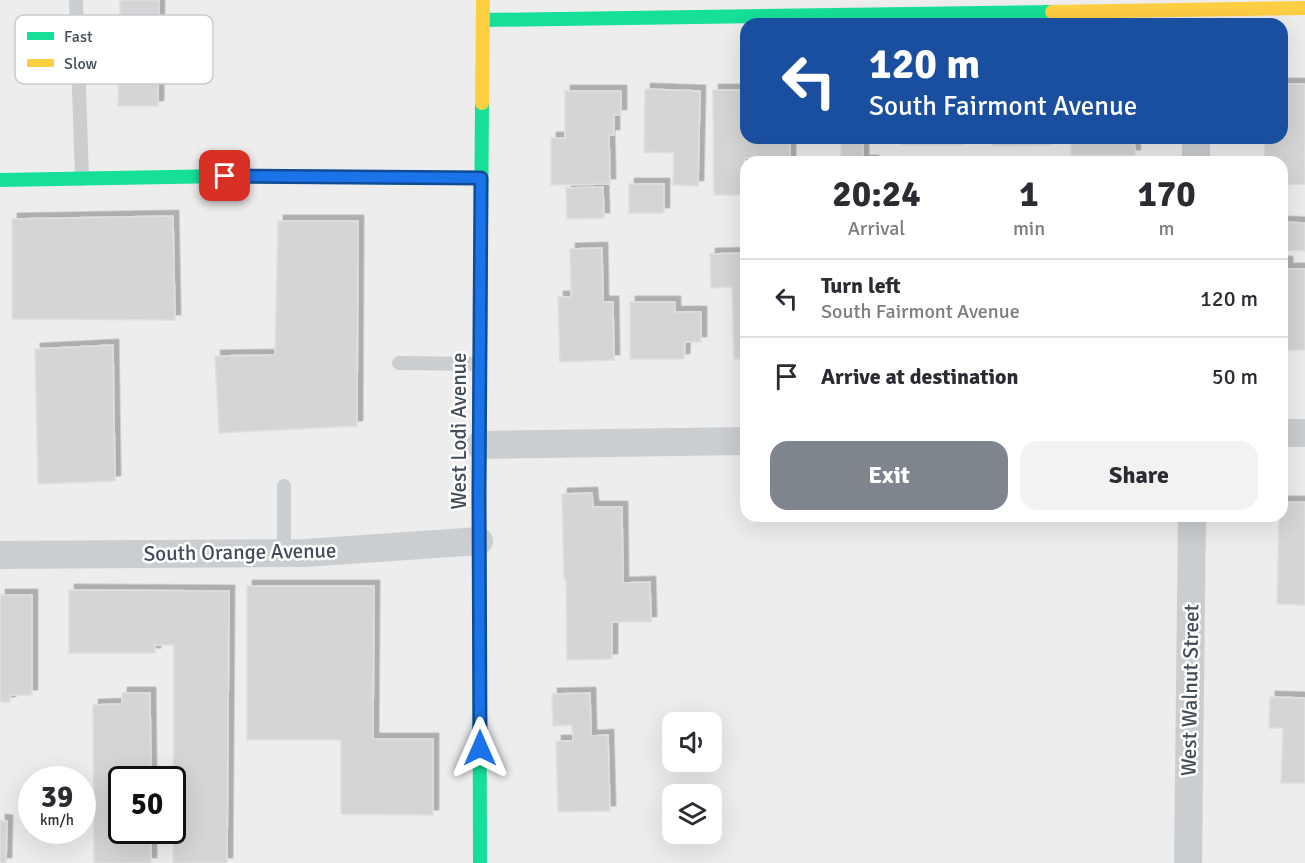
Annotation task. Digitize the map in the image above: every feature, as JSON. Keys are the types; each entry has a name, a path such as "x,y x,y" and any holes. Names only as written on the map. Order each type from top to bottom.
{"street":[{"name":"West Lodi Avenue","path":"480,863 479,541 483,0"},
{"path":"483,20 1305,8"},
{"path":"0,180 225,176 481,178"},
{"path":"1288,433 1305,433"},
{"path":"480,445 740,441"},
{"name":"West Walnut Street","path":"1188,863 1192,522"},
{"name":"South Orange Avenue","path":"0,555 306,553 479,541"}],"lane":[{"path":"76,0 77,15"},
{"path":"79,84 82,179"},
{"path":"399,363 480,364"},
{"path":"284,486 284,553"}],"building":[{"path":"120,0 159,0 159,15 120,15"},
{"path":"118,84 158,84 158,106 118,106"},
{"path":"1288,84 1305,84 1305,184 1288,185 1288,156 1265,156 1264,144 1288,144"},
{"path":"645,89 700,91 698,186 673,185 674,153 644,152"},
{"path":"713,90 740,90 740,144 790,144 790,156 740,156 740,195 714,195"},
{"path":"565,91 621,91 621,115 614,115 614,135 609,135 610,184 551,185 551,138 565,138"},
{"path":"841,144 863,144 863,156 841,156"},
{"path":"902,144 963,144 963,145"},
{"path":"993,144 1051,144 1051,145 993,146"},
{"path":"1071,144 1134,144 1135,155 1071,155"},
{"path":"629,184 664,184 664,213 629,213"},
{"path":"603,187 604,218 567,219 566,188"},
{"path":"173,216 175,320 12,319 12,219"},
{"path":"278,221 358,221 357,426 219,433 215,356 275,355"},
{"path":"1288,222 1305,223 1305,251 1288,250"},
{"path":"602,248 603,302 613,302 614,360 560,362 558,297 571,297 570,249"},
{"path":"740,253 740,359 734,359 732,287 711,288 710,254"},
{"path":"1288,269 1305,269 1305,350 1288,350"},
{"path":"630,302 675,302 675,312 701,312 701,342 685,342 684,359 630,359"},
{"path":"113,345 115,481 38,484 35,349"},
{"path":"592,493 593,507 622,507 623,583 650,582 651,622 612,622 612,659 567,660 562,494"},
{"path":"1288,502 1305,502 1305,605 1277,604 1279,522 1288,522"},
{"path":"247,586 374,586 373,739 433,739 433,815 341,814 341,740 247,740"},
{"path":"69,590 229,591 227,863 173,863 173,844 186,844 186,766 173,766 174,645 155,645 155,653 69,653"},
{"path":"0,595 32,595 32,695 10,695 10,702 0,702"},
{"path":"122,693 150,693 151,766 108,766 108,844 151,844 151,863 94,863 96,766 93,766 93,705 122,704"},
{"path":"590,693 591,736 608,735 610,811 558,812 556,741 573,741 572,725 553,726 552,694"},
{"path":"1270,697 1305,698 1305,783 1281,783 1283,728 1269,728"},
{"path":"0,820 7,821 6,863 0,863"}],"traffic: fast":[{"path":"483,20 1052,12"},
{"path":"480,863 479,493 482,103"},
{"path":"0,180 225,176 481,178"}],"traffic: slow":[{"path":"482,103 483,0"},
{"path":"1052,12 1305,8"}],"route":[{"path":"225,176 481,178 480,748"}]}
